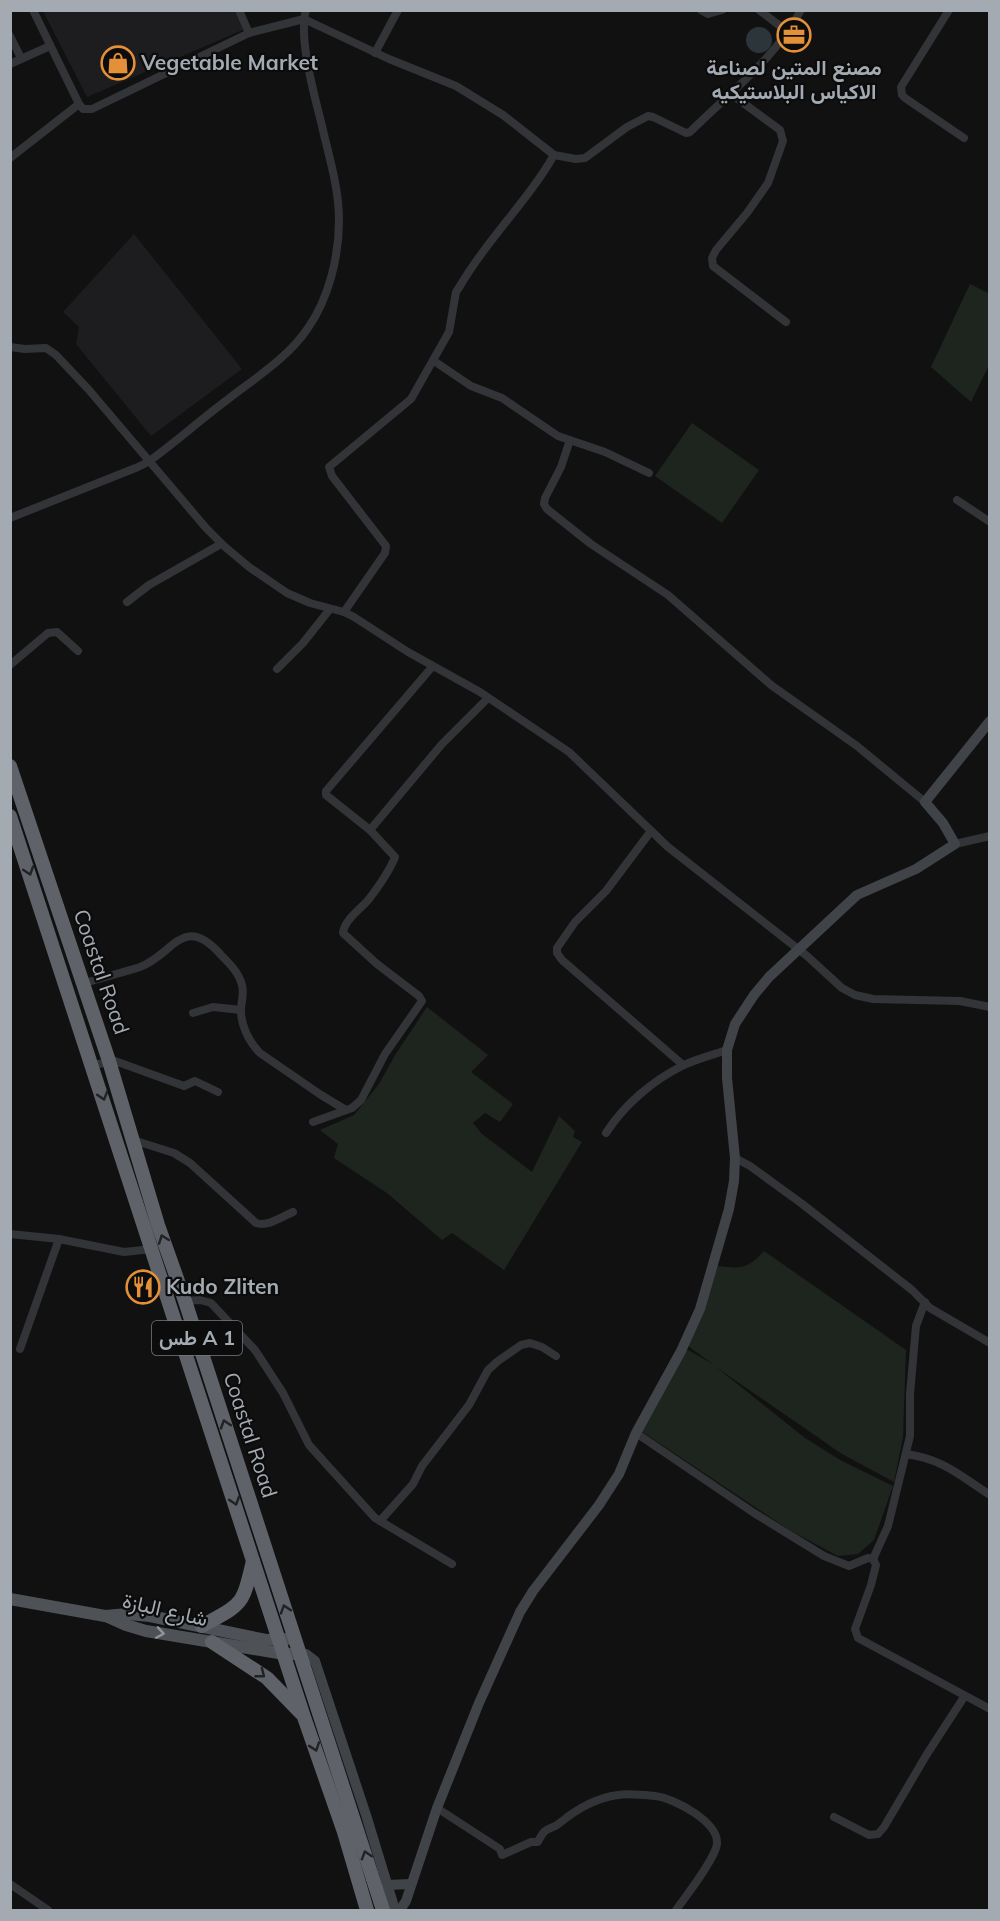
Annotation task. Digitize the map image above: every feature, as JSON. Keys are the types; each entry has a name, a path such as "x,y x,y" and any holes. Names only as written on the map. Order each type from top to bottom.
{"highway":[{"name":"Coastal Road","path":"10,766 109,1061 158,1225 185,1301 383,1911"},
{"name":"Coastal Road","path":"11,820 93,1065 304,1717 344,1832 367,1911"},
{"path":"125,1166 139,1162"},
{"path":"202,1626 234,1609 240,1603 245,1594 254,1559"},
{"path":"212,1642 267,1678 304,1717"}],"main road":[{"path":"10,1599 105,1616"},
{"name":"شارع البازة","path":"105,1616 128,1614 150,1616 247,1637 280,1640 295,1638"},
{"name":"شارع البازة","path":"105,1616 146,1631 284,1654 300,1654"}],"street":[{"path":"33,10 83,109 92,109 249,33 305,15 375,53 456,86 503,115 554,154 576,159 585,158 643,117 653,117 688,133 731,94 788,32 801,10"},
{"path":"239,10 249,33"},
{"path":"375,53 398,10"},
{"path":"701,10 708,14 722,10"},
{"path":"759,10 788,32"},
{"path":"950,10 901,87 901,91 905,98 964,138"},
{"path":"10,518 148,462 268,369 308,328 320,307 329,283 339,220 336,184 307,54 305,15"},
{"path":"10,36 21,58"},
{"path":"10,64 50,45"},
{"path":"731,94 780,130 783,141 768,183 747,213 716,250 712,258 713,266 786,321"},
{"path":"10,158 79,104"},
{"path":"344,612 385,553 386,546 332,476 329,467 411,399 449,332 456,292 495,235 547,167 554,154"},
{"path":"10,347 46,348 56,354 221,544 249,567 287,592 310,603 344,612 432,667 489,698 569,752 668,848 815,963 842,988 855,995 873,999 960,1001 990,1007"},
{"path":"434,361 471,386 502,398 558,436 605,452 649,473"},
{"path":"570,440 561,467 545,498 544,504 547,509 591,544 668,595 762,678 857,746 925,802 943,823 955,844"},
{"path":"957,500 990,522"},
{"path":"127,602 149,585 221,544"},
{"path":"277,669 303,643 330,609"},
{"path":"10,665 53,631 78,651"},
{"path":"313,1122 346,1110 361,1100 385,1054 422,1001 419,996 377,964 343,933 345,924 368,900 393,864 395,857 370,830 326,795 326,791 432,667"},
{"path":"370,830 427,761 489,698"},
{"path":"925,802 990,721"},
{"path":"651,831 606,891 575,922 557,948 557,953 562,960 683,1065"},
{"path":"400,1911 406,1901 437,1808 479,1703 520,1612 619,1474 636,1433 681,1351 700,1309 729,1209 734,1181 735,1158 726,1078 727,1050 735,1024 769,977 857,895 916,869 955,844 990,836"},
{"path":"82,984 142,966 181,939 192,936 204,939 218,950 240,977 243,998 241,1010 246,1033 260,1053 346,1110"},
{"path":"193,1013 213,1007 241,1010"},
{"path":"606,1133 630,1103 658,1080 683,1065 727,1050"},
{"path":"93,1065 109,1061 121,1063 184,1086 195,1081 218,1092"},
{"path":"133,1140 174,1153 190,1162 256,1223 268,1224 293,1212"},
{"path":"735,1158 750,1166 801,1203 912,1290 940,1315 990,1343"},
{"path":"10,1234 59,1239 124,1252 152,1249"},
{"path":"20,1350 59,1239"},
{"path":"185,1301 200,1300 211,1303 255,1350 283,1393 309,1445 352,1494 380,1521 452,1564"},
{"path":"873,1559 888,1526 910,1436 910,1394 916,1326 925,1302"},
{"path":"380,1521 413,1484 422,1466 469,1405 488,1370 521,1345 530,1343 556,1356"},
{"path":"636,1433 754,1513 824,1556 849,1566 868,1558 873,1559"},
{"path":"906,1454 925,1456 940,1461 990,1495"},
{"path":"873,1559 876,1565 855,1635 964,1697 990,1709"},
{"path":"300,1654 306,1654 315,1662 395,1911"},
{"path":"834,1817 869,1835 878,1834 964,1697"},
{"path":"437,1808 500,1849 502,1855 531,1842 538,1842 544,1831 551,1826 559,1825 570,1813 598,1799 621,1794 655,1796 668,1800 706,1822 716,1832 717,1844 710,1860 676,1911"},
{"path":"10,1884 48,1911"},
{"path":"387,1885 410,1884"}],"shaded area":[{"name":"Vegetable Market","path":"43,11 237,11 245,29 87,97"},
{"path":"759,27 769,30 772,40 769,50 759,53 749,50 746,40 749,30"},
{"path":"134,234 242,369 151,436 76,344 79,327 63,312"},
{"path":"970,284 990,294 989,365 971,402 931,367"},
{"path":"692,423 759,470 722,523 655,476"},
{"path":"427,1007 488,1055 471,1072 513,1104 500,1122 485,1113 473,1123 482,1134 532,1172 559,1116 575,1131 573,1137 582,1142 504,1270 452,1233 442,1240 387,1193 334,1158 338,1144 320,1130 354,1115 379,1084"},
{"path":"764,1251 906,1350 903,1437 894,1482 842,1454 716,1367 805,1438 842,1461 893,1486 874,1540 858,1554 838,1556 791,1531 641,1431 686,1349 713,1364 688,1346 717,1266 744,1266"}],"place":[{"name":"مصنع المتين لصناعة الاكياس البلاستيكيه","path":"794,35"},
{"name":"Vegetable Market","path":"118,63"},
{"name":"Kudo Zliten","path":"143,1287"}]}
